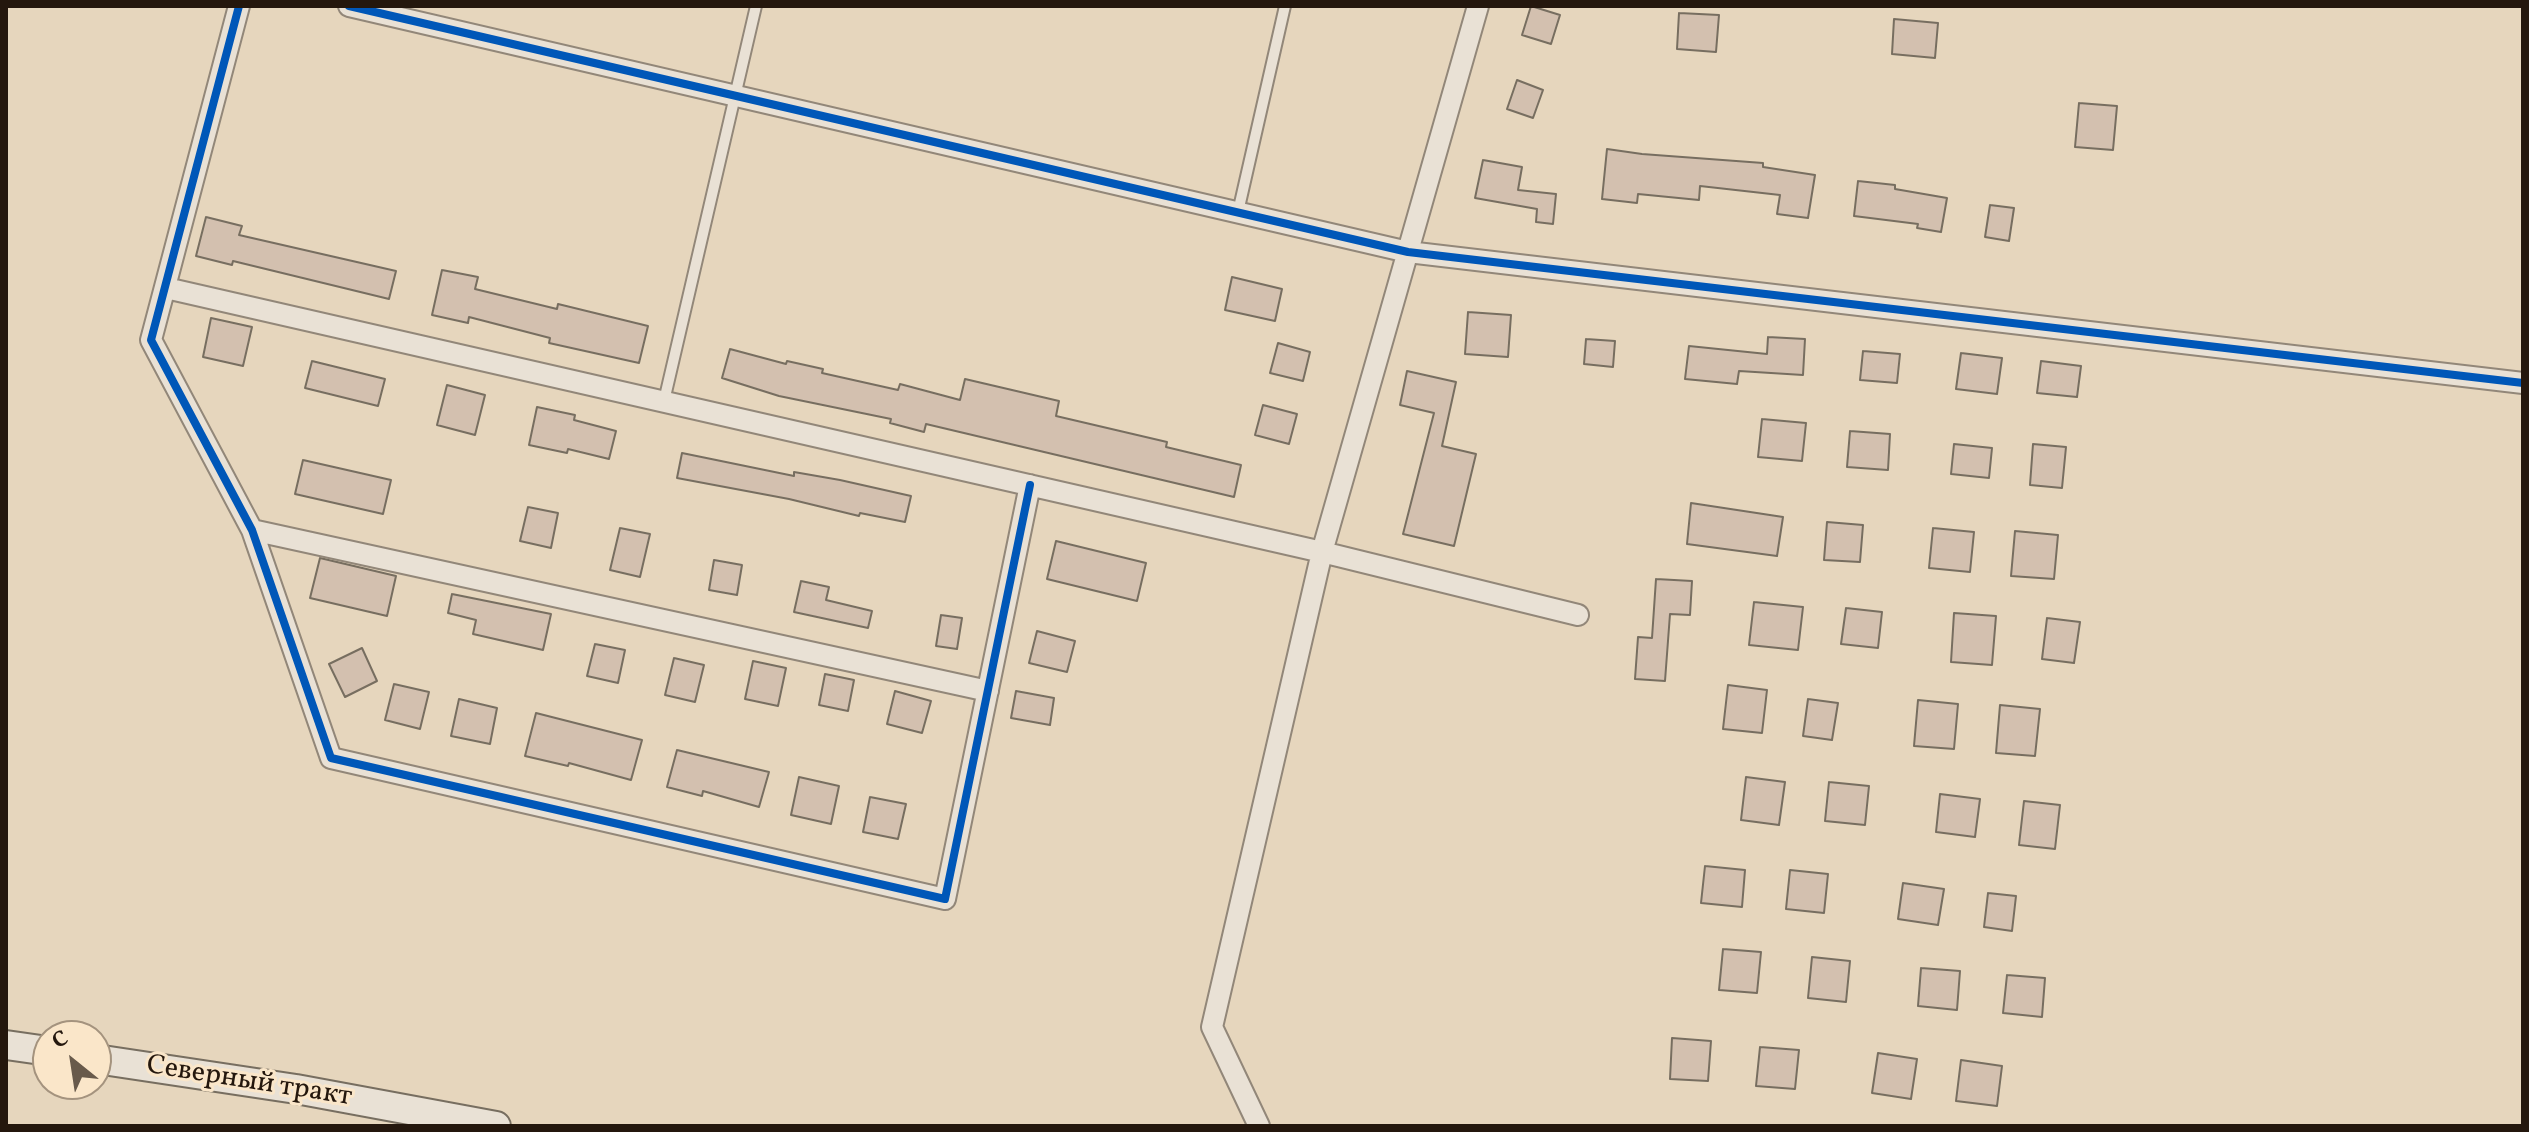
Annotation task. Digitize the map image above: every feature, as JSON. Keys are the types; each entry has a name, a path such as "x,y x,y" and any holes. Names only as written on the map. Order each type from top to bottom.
{"main road":[{"path":"6,1045 32,1049"},
{"name":"Северный тракт","path":"112,1061 296,1089 496,1126"}],"street":[{"path":"239,6 151,340 252,530 331,758 945,899 1030,485"},
{"path":"349,6 1408,252 2523,383"},
{"path":"1259,1126 1212,1027 1322,552 1478,6"},
{"path":"166,288 1322,552 1578,615"},
{"path":"252,530 988,691"}],"lane":[{"path":"664,401 756,6"},
{"path":"1238,212 1285,6"}],"building":[{"path":"1531,6 1560,15 1551,44 1522,35"},
{"path":"1679,13 1719,15 1716,52 1677,49"},
{"path":"1894,19 1938,23 1935,58 1892,54"},
{"path":"1517,80 1543,90 1533,118 1507,109"},
{"path":"2079,103 2117,106 2113,150 2075,147"},
{"path":"1607,149 1763,163 1763,167 1815,175 1808,218 1777,214 1780,195 1700,186 1699,200 1638,194 1637,203 1602,199"},
{"path":"1483,160 1522,167 1518,190 1556,194 1553,224 1536,222 1537,209 1475,198"},
{"path":"1858,181 1895,185 1895,189 1947,198 1941,232 1917,228 1918,224 1854,216"},
{"path":"1990,205 2014,208 2009,241 1985,237"},
{"path":"206,217 242,226 239,235 396,271 389,299 233,261 232,265 196,256"},
{"path":"442,270 478,277 475,289 557,309 558,304 648,326 639,363 549,343 550,338 469,317 468,323 432,315"},
{"path":"1232,277 1282,289 1275,321 1225,310"},
{"path":"1468,312 1511,315 1508,357 1465,354"},
{"path":"211,318 252,327 243,366 203,357"},
{"path":"1768,337 1805,339 1803,375 1739,371 1737,384 1685,379 1689,346 1767,354"},
{"path":"1586,339 1615,341 1613,367 1584,364"},
{"path":"1278,343 1310,352 1303,381 1270,373"},
{"path":"730,349 786,364 787,361 823,369 822,373 898,390 900,384 960,400 965,379 1059,401 1056,416 1167,442 1166,447 1241,465 1234,497 926,424 924,432 890,423 891,419 779,396 722,378"},
{"path":"1863,351 1900,354 1897,383 1860,380"},
{"path":"1961,353 2002,358 1997,394 1956,389"},
{"path":"312,361 385,379 378,406 305,388"},
{"path":"2041,361 2081,366 2077,397 2037,393"},
{"path":"1407,371 1456,382 1442,446 1476,454 1454,546 1403,534 1434,413 1400,405"},
{"path":"447,385 485,395 475,435 437,425"},
{"path":"1263,405 1297,414 1289,444 1255,435"},
{"path":"537,407 575,415 574,420 616,431 609,459 568,449 567,453 529,445"},
{"path":"1762,419 1806,423 1802,461 1758,457"},
{"path":"1850,431 1890,434 1888,470 1847,467"},
{"path":"1954,444 1992,448 1989,478 1951,474"},
{"path":"2033,444 2066,447 2062,488 2030,485"},
{"path":"682,453 794,476 794,472 840,480 911,496 905,522 860,513 859,516 677,478"},
{"path":"303,460 391,480 383,514 295,494"},
{"path":"1691,503 1783,517 1777,556 1687,544"},
{"path":"528,507 558,513 551,548 520,541"},
{"path":"1827,522 1863,525 1860,562 1824,560"},
{"path":"620,528 650,534 640,577 610,570"},
{"path":"1933,528 1974,532 1970,572 1929,568"},
{"path":"2015,531 2058,535 2054,579 2011,576"},
{"path":"1056,541 1146,563 1137,601 1047,579"},
{"path":"320,558 396,576 387,616 310,598"},
{"path":"714,560 742,565 737,595 709,590"},
{"path":"1656,579 1692,581 1690,615 1670,614 1665,681 1635,679 1638,637 1652,638"},
{"path":"801,581 829,587 826,600 872,611 868,628 794,612"},
{"path":"452,594 551,614 543,650 473,634 476,620 448,613"},
{"path":"1754,602 1803,607 1798,650 1749,645"},
{"path":"1846,608 1882,612 1878,648 1841,644"},
{"path":"1954,613 1996,616 1992,665 1951,662"},
{"path":"941,615 962,618 957,649 936,646"},
{"path":"2047,618 2080,622 2074,663 2042,659"},
{"path":"1037,631 1075,641 1067,672 1029,663"},
{"path":"595,644 625,650 618,683 587,676"},
{"path":"362,648 377,681 345,697 329,664"},
{"path":"674,658 704,665 695,702 665,695"},
{"path":"753,661 786,668 778,706 745,699"},
{"path":"825,674 854,680 848,711 819,705"},
{"path":"394,684 429,692 420,729 385,720"},
{"path":"1728,685 1767,690 1762,733 1723,729"},
{"path":"895,691 931,701 922,733 887,724"},
{"path":"1016,691 1054,698 1050,725 1011,718"},
{"path":"459,699 497,708 490,744 451,736"},
{"path":"1808,699 1838,703 1832,740 1803,736"},
{"path":"1918,700 1958,704 1954,749 1914,746"},
{"path":"2000,705 2040,709 2035,756 1996,753"},
{"path":"536,713 642,740 631,780 569,763 568,766 525,756"},
{"path":"677,750 769,772 759,807 703,791 702,796 667,787"},
{"path":"799,777 839,786 831,824 791,815"},
{"path":"1746,777 1785,782 1779,825 1741,820"},
{"path":"1829,782 1869,786 1865,825 1825,821"},
{"path":"1940,794 1980,799 1975,837 1936,832"},
{"path":"870,797 906,804 898,839 863,832"},
{"path":"2024,801 2060,805 2055,849 2019,845"},
{"path":"1705,866 1745,870 1742,907 1701,903"},
{"path":"1790,870 1828,874 1824,913 1786,909"},
{"path":"1903,883 1944,889 1938,925 1898,919"},
{"path":"1988,893 2016,896 2012,931 1984,927"},
{"path":"1723,949 1761,952 1757,993 1719,990"},
{"path":"1812,957 1850,961 1846,1002 1808,998"},
{"path":"1921,968 1960,971 1957,1010 1918,1006"},
{"path":"2007,975 2045,978 2042,1017 2003,1013"},
{"path":"1672,1038 1711,1041 1708,1081 1670,1079"},
{"path":"1760,1047 1799,1050 1795,1089 1756,1086"},
{"path":"1878,1053 1917,1059 1911,1099 1872,1093"},
{"path":"1961,1060 2002,1066 1997,1106 1956,1101"}],"cycle path":[{"path":"239,6 151,340 252,530 331,758 945,899 1030,485"},
{"path":"349,6 1408,252 2523,383"}]}
